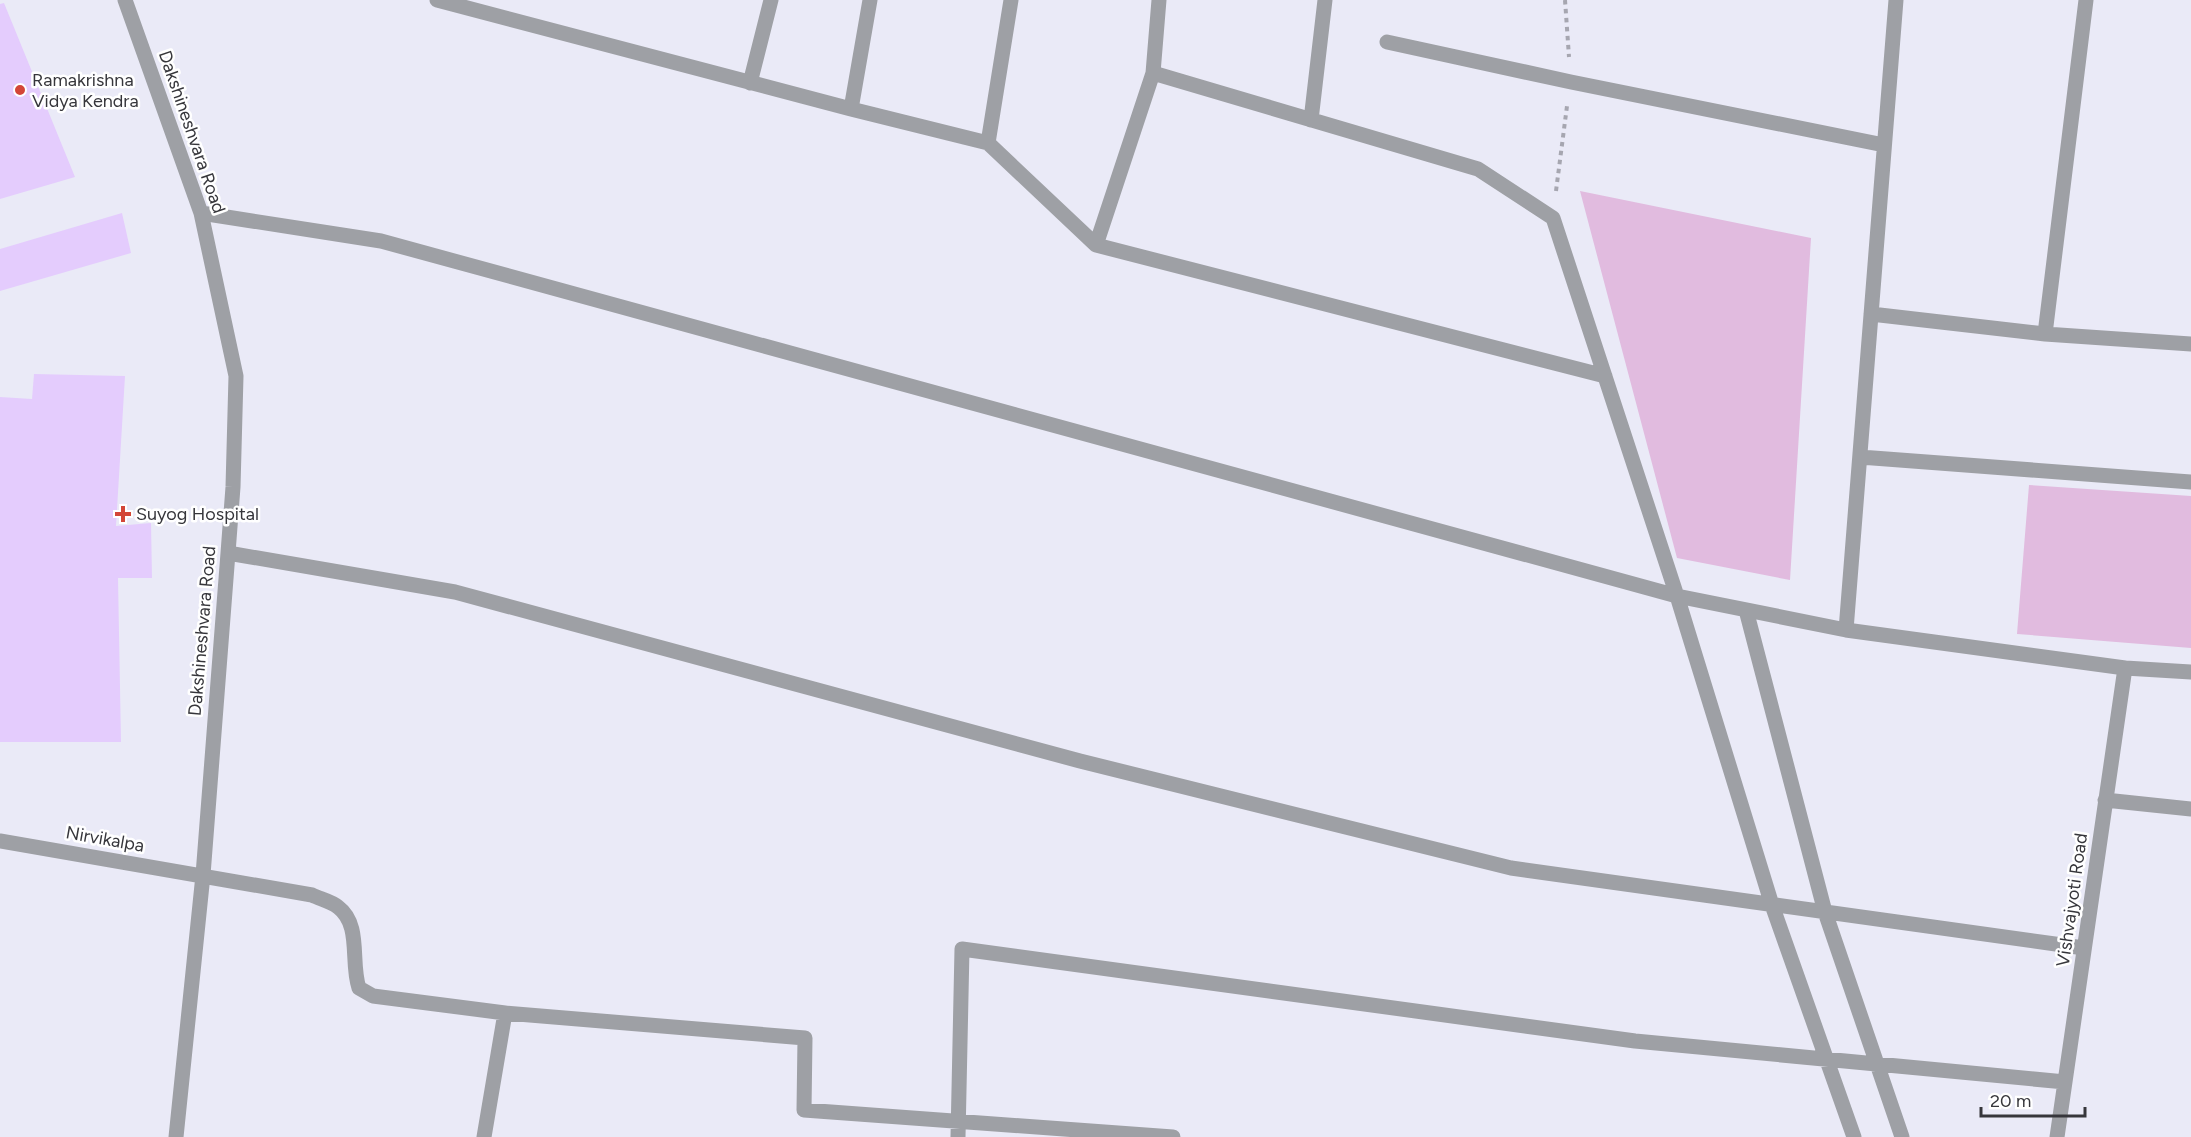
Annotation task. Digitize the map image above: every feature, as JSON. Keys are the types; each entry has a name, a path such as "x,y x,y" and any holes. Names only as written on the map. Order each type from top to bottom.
{"street":[{"name":"Dakshineshvara Road","path":"125,0 201,213 236,376 233,487 203,875 176,1137"},
{"path":"437,0 988,143 1096,245 1605,376"},
{"path":"750,83 771,0"},
{"path":"851,109 870,0"},
{"path":"988,143 1011,0"},
{"path":"1096,245 1153,73 1159,0"},
{"path":"1311,120 1325,0"},
{"path":"1846,630 1896,0"},
{"path":"2045,334 2086,0"},
{"path":"1387,42 1570,82 1884,145"},
{"path":"1153,73 1478,169 1552,218 1677,596 1772,905 1854,1137"},
{"path":"201,213 381,241 1677,596 1846,630 2125,668 2191,672"},
{"path":"1871,314 2045,334 2191,344"},
{"path":"1860,457 2191,482"},
{"path":"228,554 455,592 1080,761 1511,868 2084,948"},
{"path":"1746,610 1825,912 1902,1137"},
{"name":"Vishvajyoti Road","path":"2057,1137 2125,668"},
{"path":"2106,800 2191,808"},
{"name":"Nirvikalpa","path":"0,841 312,895 338,907 352,924 354,975 358,987 373,996 505,1013"},
{"path":"958,1129 962,949 1635,1041 2065,1082"},
{"path":"484,1137 505,1013 805,1038 804,1110 958,1129 1173,1137"}],"path":[{"path":"1552,218 1570,82 1565,0"}],"shaded area":[{"path":"1580,191 1811,238 1790,580 1677,558"},
{"path":"2029,485 2191,496 2191,648 2017,634"}],"building":[{"name":"Ramakrishna Vidya Kendra","path":"4,3 75,177 0,199 0,4"},
{"path":"122,213 131,253 0,291 0,249"},
{"name":"Suyog Hospital","path":"34,374 125,376 116,526 151,523 152,578 118,578 121,742 0,742 0,397 32,399"}],"place":[{"name":"Ramakrishna Vidya Kendra","path":"20,90"},
{"name":"Suyog Hospital","path":"123,514"}]}
